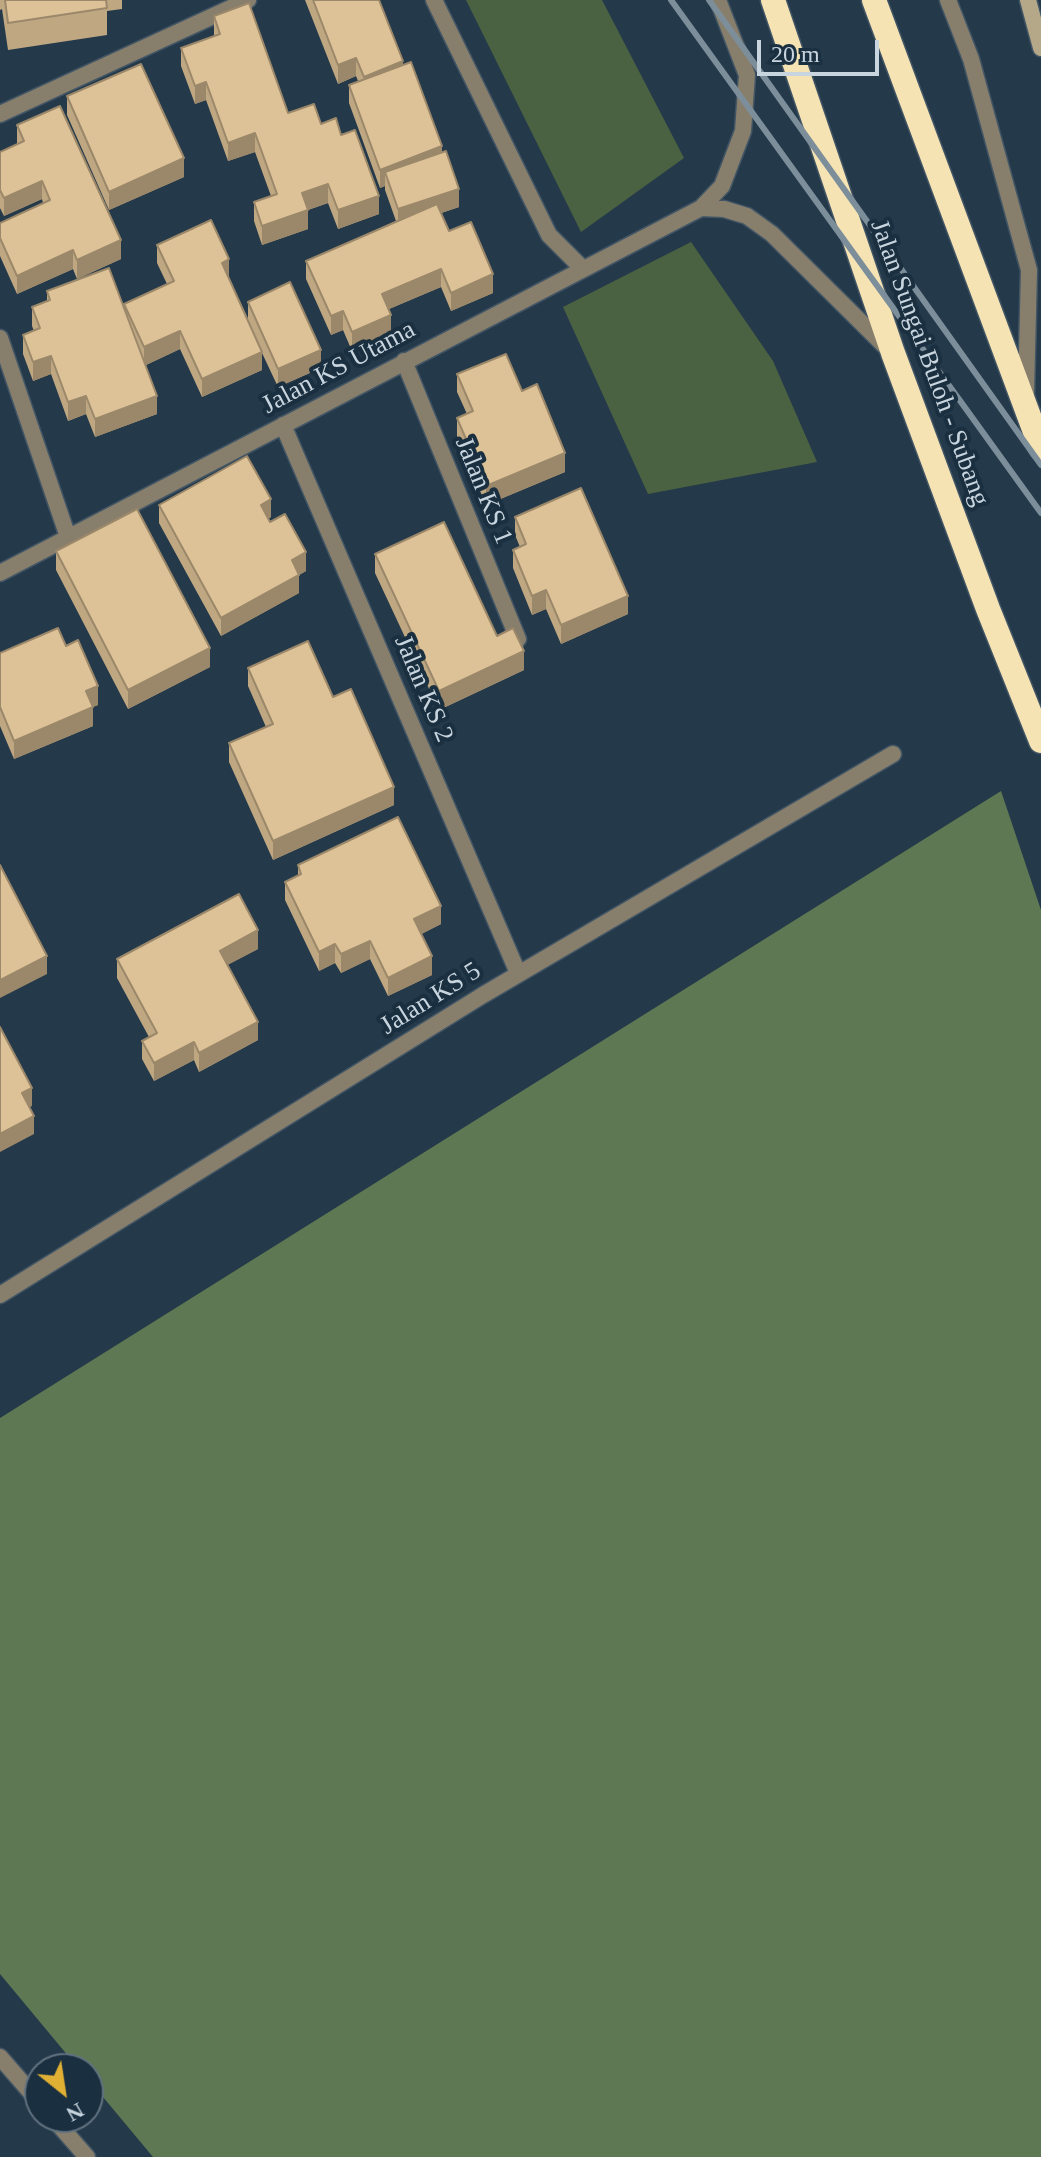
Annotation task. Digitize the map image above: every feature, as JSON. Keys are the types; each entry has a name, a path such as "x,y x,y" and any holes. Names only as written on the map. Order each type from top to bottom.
{"highway":[{"name":"Jalan Sungai Buloh - Subang","path":"773,0 893,353 988,609 1041,741"},
{"path":"874,0 1041,448"}],"street":[{"path":"0,114 248,0"},
{"path":"434,0 549,235 583,269"},
{"path":"701,208 722,186 743,131 747,75 718,0"},
{"path":"948,0 971,59 1029,270 1026,410"},
{"path":"1028,0 1041,48"},
{"path":"701,208 724,209 747,216 772,234 893,353"},
{"name":"Jalan KS Utama","path":"0,573 701,208"},
{"path":"0,338 68,537"},
{"name":"Jalan KS 1","path":"404,361 518,639"},
{"name":"Jalan KS 2","path":"283,425 518,973"},
{"name":"Jalan KS 5","path":"0,1295 518,973 893,754"},
{"path":"0,2057 24,2085"},
{"path":"66,2133 87,2157"}],"green space":[{"path":"466,0 602,0 684,158 581,232"},
{"path":"691,242 773,361 817,462 648,494 563,307"},
{"path":"1001,791 1041,910 1041,2157 153,2157 104,2098 104,2053 66,2053 0,1974 0,1418"}],"building":[{"path":"5,0 106,0 107,8 8,23"},
{"path":"313,0 379,0 403,61 364,77 356,58 338,65"},
{"path":"249,3 288,113 314,104 321,124 336,118 341,135 355,130 379,196 338,210 328,184 302,193 308,210 262,226 254,202 277,194 255,133 228,143 206,82 195,86 181,48 220,34 214,16"},
{"path":"411,62 442,146 380,170 349,85"},
{"path":"141,64 184,158 109,192 67,96"},
{"path":"60,106 121,240 77,260 73,250 17,276 0,238 0,223 50,200 42,181 4,198 0,190 0,152 24,141 17,125"},
{"path":"446,151 459,189 398,209 385,172"},
{"path":"437,204 449,231 471,222 493,274 451,293 441,269 382,294 391,315 352,332 343,311 331,316 306,261"},
{"path":"211,220 229,259 222,263 262,352 202,379 180,331 144,347 124,304 174,281 157,245"},
{"path":"109,268 157,396 95,419 86,396 68,402 51,356 33,362 23,335 40,328 32,307 50,300 47,291"},
{"path":"290,282 321,350 278,369 248,302"},
{"path":"506,354 522,391 537,384 565,453 486,486 457,418 473,411 457,374"},
{"path":"247,456 271,499 261,505 270,522 285,514 306,552 292,560 299,575 221,618 159,505"},
{"path":"581,488 628,596 561,625 546,590 532,596 513,550 526,544 515,517"},
{"path":"137,509 210,648 128,690 56,551"},
{"path":"444,522 497,636 513,628 524,651 439,691 375,554"},
{"path":"58,628 66,646 78,640 98,686 86,691 93,707 14,741 0,707 0,653"},
{"path":"308,641 333,697 351,689 394,787 273,841 229,743 273,724 248,668"},
{"path":"398,817 441,906 414,919 432,956 388,978 370,941 341,954 335,944 319,952 285,882 301,874 298,865"},
{"path":"0,865 47,956 0,980"},
{"path":"239,894 258,930 220,951 258,1022 199,1053 194,1042 154,1063 142,1041 157,1033 117,959"},
{"path":"0,1027 32,1088 22,1093 34,1116 0,1134"}],"railway":[{"path":"671,0 1041,513"},
{"path":"709,0 1041,465"}]}
